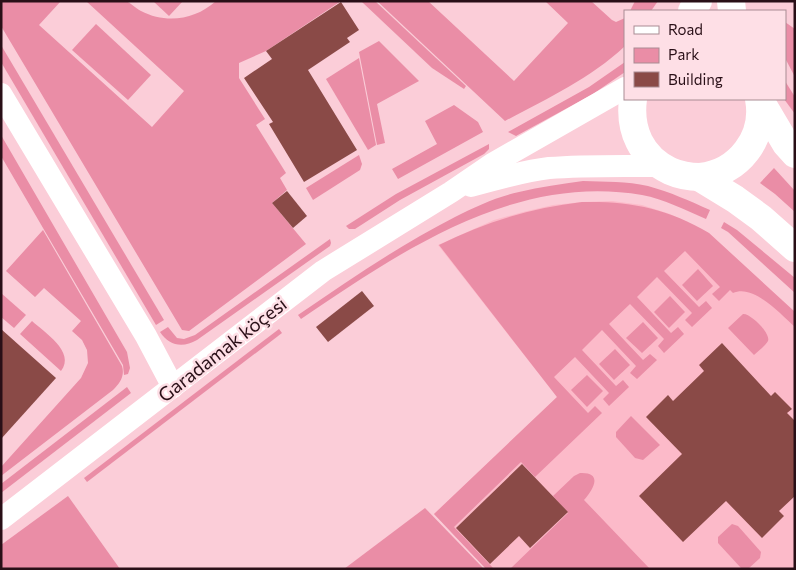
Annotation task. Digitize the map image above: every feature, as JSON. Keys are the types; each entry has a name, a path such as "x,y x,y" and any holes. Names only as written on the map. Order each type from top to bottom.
{"main road":[{"path":"633,100 631,112 633,128 648,156 661,166 679,174 699,177 716,173 733,165 746,152 756,136 760,118 760,100"},
{"path":"760,100 786,144 795,154"},
{"path":"699,177 735,199 761,218 795,248"}],"street":[{"name":"Garadamak köçesi","path":"1,518 323,271 451,192 492,164 624,89"},
{"path":"1,94 146,336 173,387"},
{"name":"Garadamak köçesi","path":"451,192 499,178 548,168 661,166"}],"shaded area":[{"path":"612,201 642,205 670,214 709,233 795,312 795,569 486,569 434,514 557,397 438,245 494,220 523,212 553,205"}],"green space":[{"path":"1,1 61,1 39,25 152,127 184,91 86,1 125,1 151,15 170,19 190,16 216,1 341,1 266,51 239,63 239,78 265,119 256,125 286,173 280,178 287,190 272,203 306,244 189,331 182,330 1,26"},
{"path":"153,1 183,1 169,16"},
{"path":"375,1 466,86 464,89 432,68 362,2"},
{"path":"377,1 428,1 514,81 568,23 545,1 591,1 612,20 616,22 624,18 624,47 597,69 505,121"},
{"path":"635,1 658,1 652,10 630,10"},
{"path":"786,23 795,29 795,77 786,60"},
{"path":"96,24 151,75 128,100 72,50"},
{"path":"379,41 419,81 377,104 385,143 377,145 359,52"},
{"path":"1,45 164,320 156,325 1,62"},
{"path":"359,58 376,145 368,150 326,79"},
{"path":"624,63 624,73 593,94 516,136 508,132 589,87"},
{"path":"786,83 795,97 795,114 785,100"},
{"path":"454,105 478,122 483,132 398,179 392,169 437,144 425,121"},
{"path":"1,135 127,352 130,368 128,374 124,375 123,365 1,156"},
{"path":"489,144 489,149 484,154 400,200 355,229 349,229 346,226 396,194"},
{"path":"359,155 362,164 360,170 313,200 306,188"},
{"path":"774,168 795,191 795,212 760,183"},
{"path":"583,181 640,184 672,194 710,210 706,219 658,199 642,195 595,191 549,196 505,207 461,223 419,244 339,293 301,319 298,315 395,251 470,210 510,194"},
{"path":"582,202 616,203 648,208 678,217 709,233 795,312 795,327 758,296 741,291 733,293 730,290 719,301 712,294 720,287 685,251 664,271 699,307 706,301 712,308 692,327 685,320 692,313 657,277 637,297 671,333 678,327 684,334 664,353 658,346 664,339 630,304 609,324 643,360 650,354 657,360 637,379 630,373 636,366 602,330 582,350 616,386 623,380 629,387 609,406 603,399 609,393 575,357 554,377 588,413 595,406 602,413 535,477 521,462 454,527 494,569 486,569 434,514 557,397 439,245 474,229 509,217 545,208"},
{"path":"724,222 737,230 795,278 795,293 728,232 721,228"},
{"path":"43,230 122,366 122,376 120,382 113,390 1,476 1,467 81,378 88,363 87,350 82,340 72,331 81,321 44,288 35,297 6,271"},
{"path":"330,239 330,246 192,343 182,345 172,343 160,332 168,327 177,338 184,339 195,335"},
{"path":"698,269 713,286 697,301 682,285"},
{"path":"1,293 26,315 14,328 1,317"},
{"path":"670,296 685,312 669,328 654,312"},
{"path":"743,314 759,324 768,338 767,343 754,355 728,328"},
{"path":"32,321 57,343 62,350 65,364 61,371 20,334"},
{"path":"643,322 658,338 642,353 626,338"},
{"path":"279,329 282,333 87,482 84,478"},
{"path":"615,349 630,365 614,380 599,364"},
{"path":"587,375 603,391 587,407 571,390"},
{"path":"127,387 131,393 1,493 1,484"},
{"path":"631,416 660,445 643,460 635,458 616,437 616,432"},
{"path":"580,473 587,473 594,478 591,491 584,500 650,569 510,569 568,513 553,496 574,476"},
{"path":"68,496 120,569 1,569 1,545"},
{"path":"425,508 484,569 344,569"},
{"path":"732,524 738,526 761,552 760,558 748,569 741,568 718,543 718,537"}],"building":[{"path":"341,2 359,30 347,38 350,42 308,70 357,150 304,182 269,124 273,122 244,78 272,59 266,51"},
{"path":"287,191 307,216 293,228 272,203"},
{"path":"362,291 374,306 328,342 316,327"},
{"path":"1,329 56,378 1,439"},
{"path":"722,343 771,396 775,392 792,409 787,413 795,421 795,496 779,511 784,516 762,538 726,501 683,542 639,496 682,454 646,417 668,395 673,401 704,371 699,365"},
{"path":"522,464 568,512 530,548 519,536 490,564 456,528"}]}
